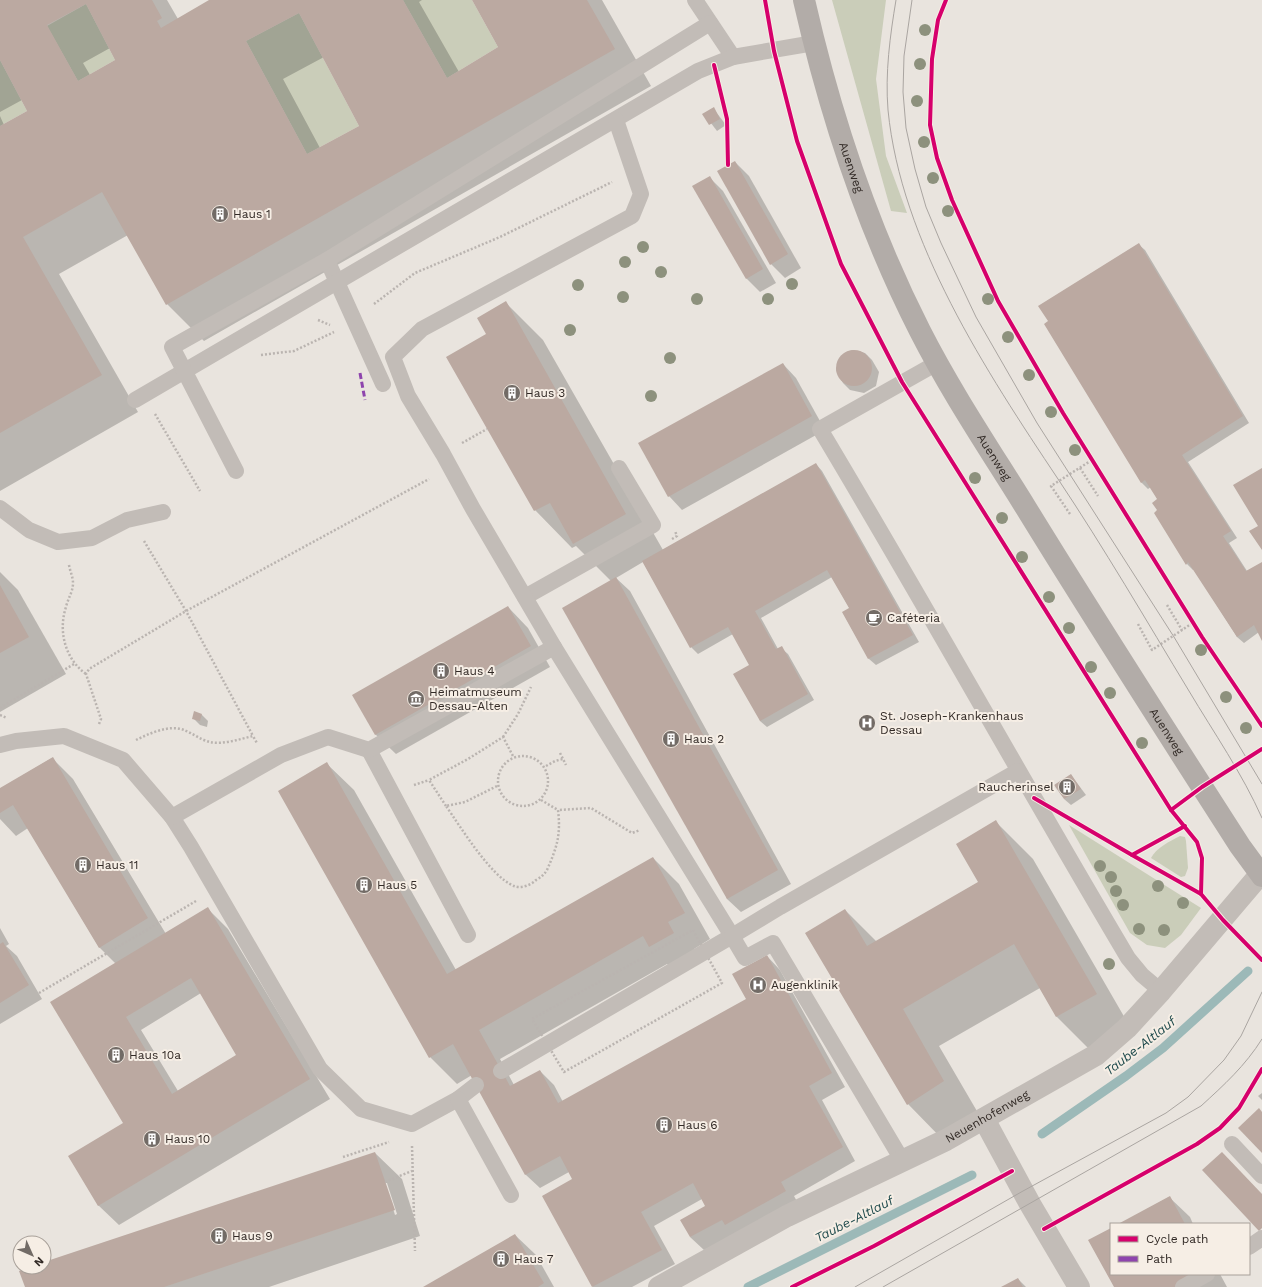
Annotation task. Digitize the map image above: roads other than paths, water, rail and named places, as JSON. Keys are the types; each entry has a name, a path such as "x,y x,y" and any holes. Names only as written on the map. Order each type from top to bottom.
{"main road":[{"name":"Auenweg","path":"804,0 814,43 857,184 881,245 919,330 937,362 1077,590 1240,846 1261,874"}],"street":[{"name":"Neuenhofenweg","path":"659,1287 787,1216 946,1140 1096,1055 1127,1028 1162,991 1261,874"},
{"path":"984,1119 1030,1204 1079,1287"}],"lane":[{"path":"695,0 733,57"},
{"path":"236,471 172,347 327,260 710,23"},
{"path":"139,397 698,71 733,57 814,43"},
{"path":"616,120 641,194 632,216 422,329 393,357 408,396 525,597 548,650 661,822 745,958 773,942 902,1160"},
{"path":"327,260 383,384"},
{"path":"937,362 820,429 911,581 1018,771 1128,958 1142,975 1162,991"},
{"path":"525,597 653,525 619,468"},
{"path":"0,508 29,530 58,542 92,538 126,520 163,512"},
{"path":"369,750 548,650"},
{"path":"0,745 16,741 64,736 123,760 172,817 320,1070 361,1109 412,1129 458,1100 476,1085"},
{"path":"172,817 281,755 328,737 369,750 468,935"},
{"path":"501,1071 780,907 1018,771"},
{"path":"458,1100 511,1194"},
{"path":"1232,1144 1262,1176"},
{"path":"1250,1246 1262,1238"},
{"path":"1183,1287 1205,1275"}],"waterway":[{"name":"Taube-Altlauf","path":"1042,1134 1126,1076 1163,1048 1248,971"},
{"name":"Taube-Altlauf","path":"748,1287 972,1175"}],"tram line":[{"path":"896,0 887,82 888,110 896,159 910,208 929,256 951,304 976,350 1125,584 1198,707 1237,769 1262,818"},
{"path":"912,0 904,56 903,92 906,128 915,169 926,207 941,243 976,317 1037,423 1174,637 1262,784"},
{"path":"855,1287 1023,1191 1166,1113 1188,1097 1224,1060 1241,1036 1262,992"},
{"path":"883,1287 1201,1106 1241,1067 1262,1039"}],"place":[{"name":"Haus 1","path":"220,214"},
{"name":"Haus 3","path":"512,393"},
{"name":"Caféteria","path":"874,618"},
{"name":"Haus 4","path":"441,671"},
{"name":"Heimatmuseum Dessau-Alten","path":"416,699"},
{"name":"St. Joseph-Krankenhaus Dessau","path":"867,723"},
{"name":"Haus 2","path":"671,739"},
{"name":"Raucherinsel","path":"1067,787"},
{"name":"Haus 11","path":"83,865"},
{"name":"Haus 5","path":"364,885"},
{"name":"Augenklinik","path":"758,985"},
{"name":"Haus 10a","path":"116,1055"},
{"name":"Haus 6","path":"664,1125"},
{"name":"Haus 10","path":"152,1139"},
{"name":"Haus 9","path":"219,1236"},
{"name":"Haus 7","path":"501,1259"}]}
